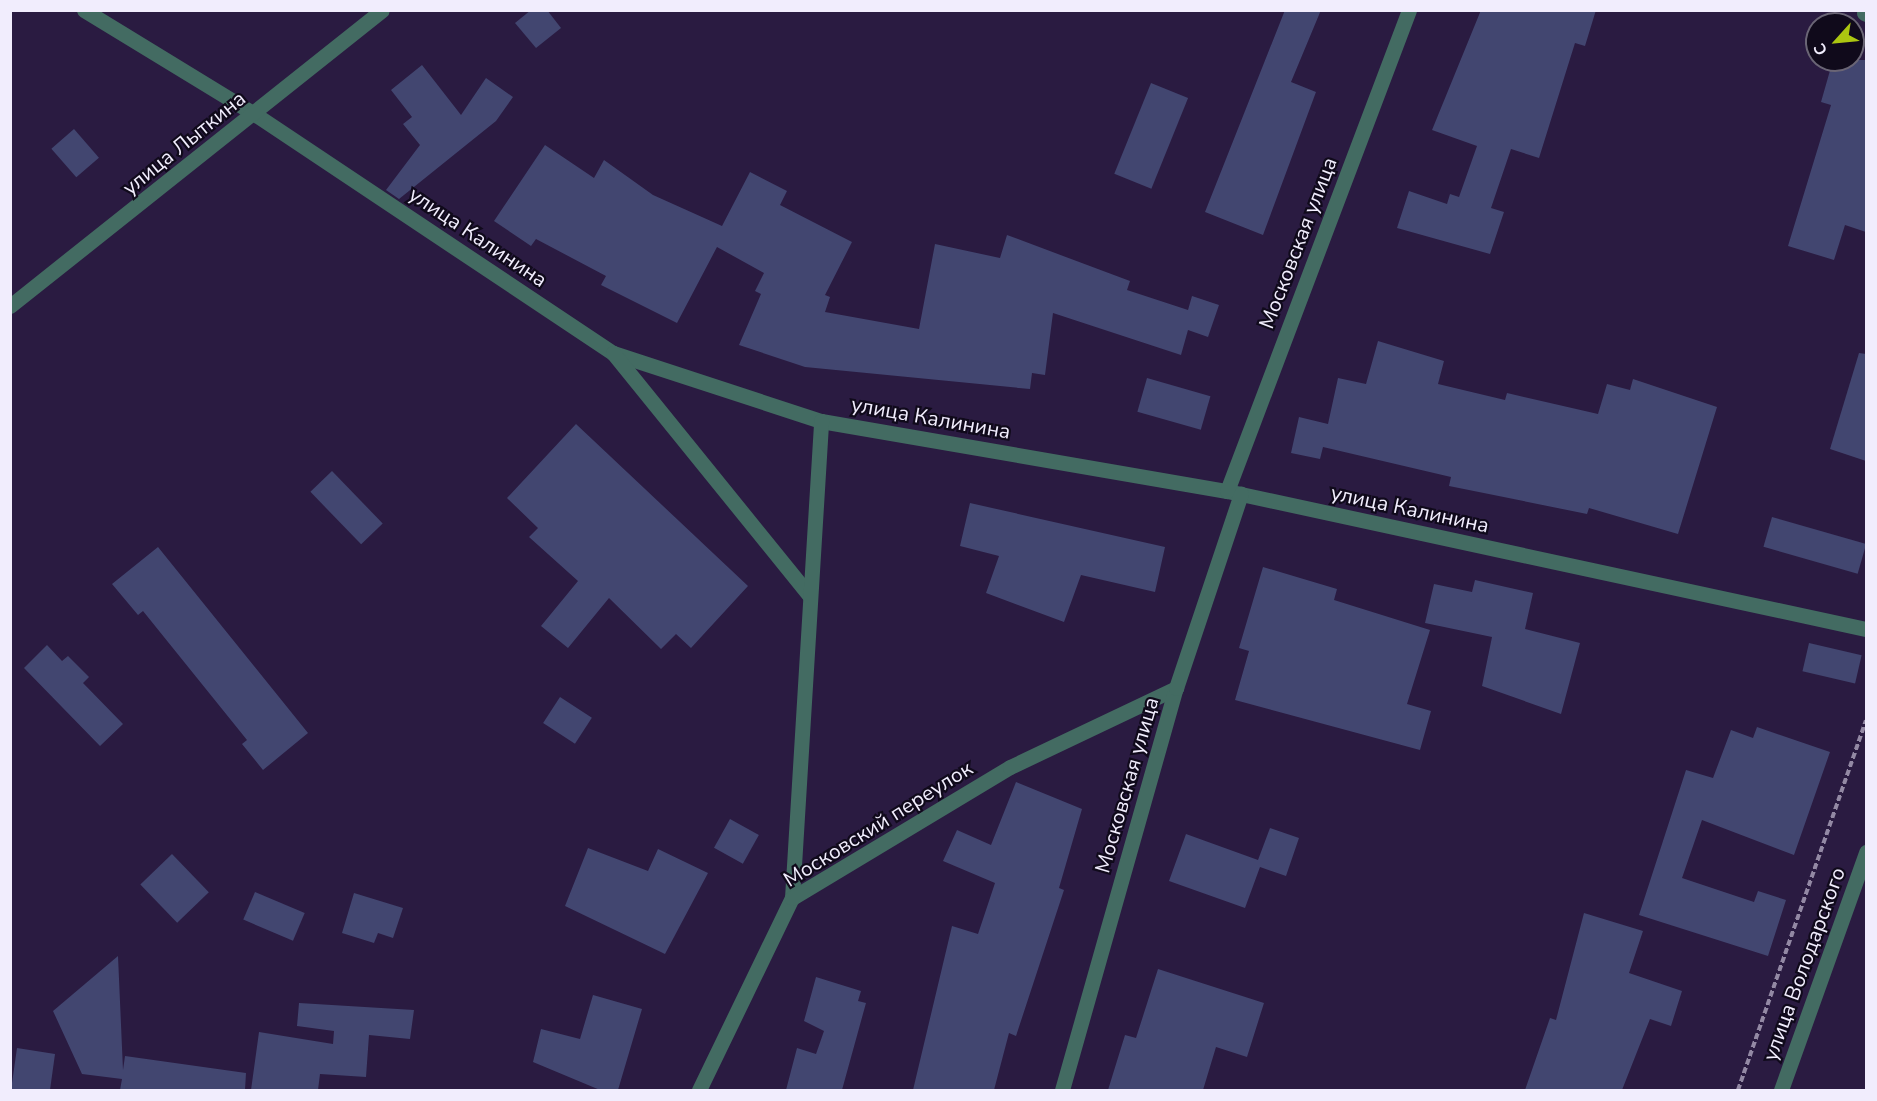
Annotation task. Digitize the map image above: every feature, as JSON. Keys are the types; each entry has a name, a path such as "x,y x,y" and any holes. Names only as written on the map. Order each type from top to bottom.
{"street":[{"name":"улица Калинина","path":"84,10 253,113 613,353 821,421 1234,492 1866,628"},
{"name":"улица Лыткина","path":"10,306 382,10"},
{"name":"Московская улица","path":"1062,1090 1234,492 1409,10"},
{"path":"613,353 810,596"},
{"path":"792,898 821,421"},
{"name":"Московский переулок","path":"699,1090 792,898 1010,767 1176,688"},
{"name":"улица Володарского","path":"1781,1090 1859,893 1866,852"}],"path":[{"path":"1738,1090 1866,721"}],"building":[{"path":"531,10 547,10 561,28 536,48 515,23"},
{"path":"1285,10 1321,10 1291,82 1316,92 1263,235 1205,212"},
{"path":"1481,10 1596,10 1585,46 1575,43 1539,158 1511,149 1491,208 1504,212 1490,254 1397,228 1409,191 1447,204 1450,194 1459,197 1477,146 1432,130"},
{"path":"1866,60 1866,232 1845,225 1834,260 1788,246 1831,105 1821,102 1830,72 1865,72"},
{"path":"422,65 461,115 486,78 513,97 496,121 399,199 386,190 420,145 403,124 412,117 391,90"},
{"path":"1151,83 1188,98 1151,189 1114,174"},
{"path":"74,129 99,158 76,177 51,149"},
{"path":"545,145 594,178 604,160 653,195 722,226 750,172 787,191 780,205 852,242 825,295 830,297 825,312 919,329 935,244 1000,258 1007,235 1130,281 1127,290 1188,310 1192,296 1219,305 1208,337 1188,330 1181,355 1053,313 1045,375 1032,373 1030,389 805,367 739,345 761,294 755,291 764,273 717,247 677,323 601,285 606,276 536,239 531,246 494,221"},
{"path":"1378,341 1444,361 1438,384 1505,400 1507,393 1598,414 1607,384 1630,390 1633,379 1717,407 1678,534 1589,508 1587,514 1449,486 1451,477 1323,447 1320,459 1291,453 1299,417 1328,424 1338,378 1366,384"},
{"path":"1859,353 1866,354 1866,461 1830,449"},
{"path":"1147,378 1210,396 1201,430 1137,412"},
{"path":"576,424 748,586 691,648 676,634 661,649 609,598 568,648 541,626 578,581 529,537 538,528 507,498"},
{"path":"332,471 383,524 361,544 310,492"},
{"path":"970,503 1165,547 1155,592 1081,575 1064,622 986,593 999,556 960,546"},
{"path":"1772,517 1866,544 1858,574 1763,547"},
{"path":"158,547 308,733 263,770 242,744 247,740 143,611 138,615 112,584"},
{"path":"1263,567 1337,589 1334,600 1430,630 1407,704 1431,711 1420,750 1235,700 1249,651 1239,648"},
{"path":"1475,580 1533,593 1525,629 1580,643 1561,714 1482,686 1492,637 1425,623 1434,584 1472,592"},
{"path":"1809,643 1862,655 1855,683 1802,671"},
{"path":"47,645 62,661 68,656 89,677 83,683 123,724 100,746 24,668"},
{"path":"560,697 592,718 575,744 543,723"},
{"path":"1757,727 1830,752 1794,855 1702,820 1682,878 1754,902 1758,891 1786,900 1768,956 1639,915 1686,770 1713,778 1731,730 1753,738"},
{"path":"1016,782 1082,809 1059,888 1064,890 1016,1036 1009,1033 994,1090 913,1090 952,926 978,934 995,883 943,861 957,830 991,845"},
{"path":"730,819 759,835 743,864 714,848"},
{"path":"1270,828 1299,838 1286,876 1260,867 1245,908 1169,881 1186,834 1258,860"},
{"path":"588,848 648,871 658,849 708,873 665,954 565,906"},
{"path":"172,854 209,892 177,923 140,885"},
{"path":"255,892 305,913 293,941 243,920"},
{"path":"354,893 403,908 393,938 378,933 374,943 342,933"},
{"path":"1584,913 1643,931 1629,973 1682,991 1671,1026 1650,1019 1622,1090 1525,1090 1550,1018 1556,1020"},
{"path":"118,956 123,1070 125,1056 246,1073 245,1090 120,1090 122,1079 82,1074 53,1011"},
{"path":"1158,969 1264,1003 1247,1057 1216,1047 1203,1090 1108,1090 1125,1035 1136,1038"},
{"path":"816,977 861,991 858,1001 866,1003 842,1090 786,1090 797,1048 816,1054 824,1031 804,1021"},
{"path":"593,995 642,1009 618,1090 600,1090 533,1062 541,1029 580,1039"},
{"path":"299,1003 414,1010 410,1039 369,1035 366,1077 320,1074 318,1090 251,1090 259,1032 333,1044 334,1031 297,1026"},
{"path":"17,1048 55,1054 50,1090 11,1090"}]}
